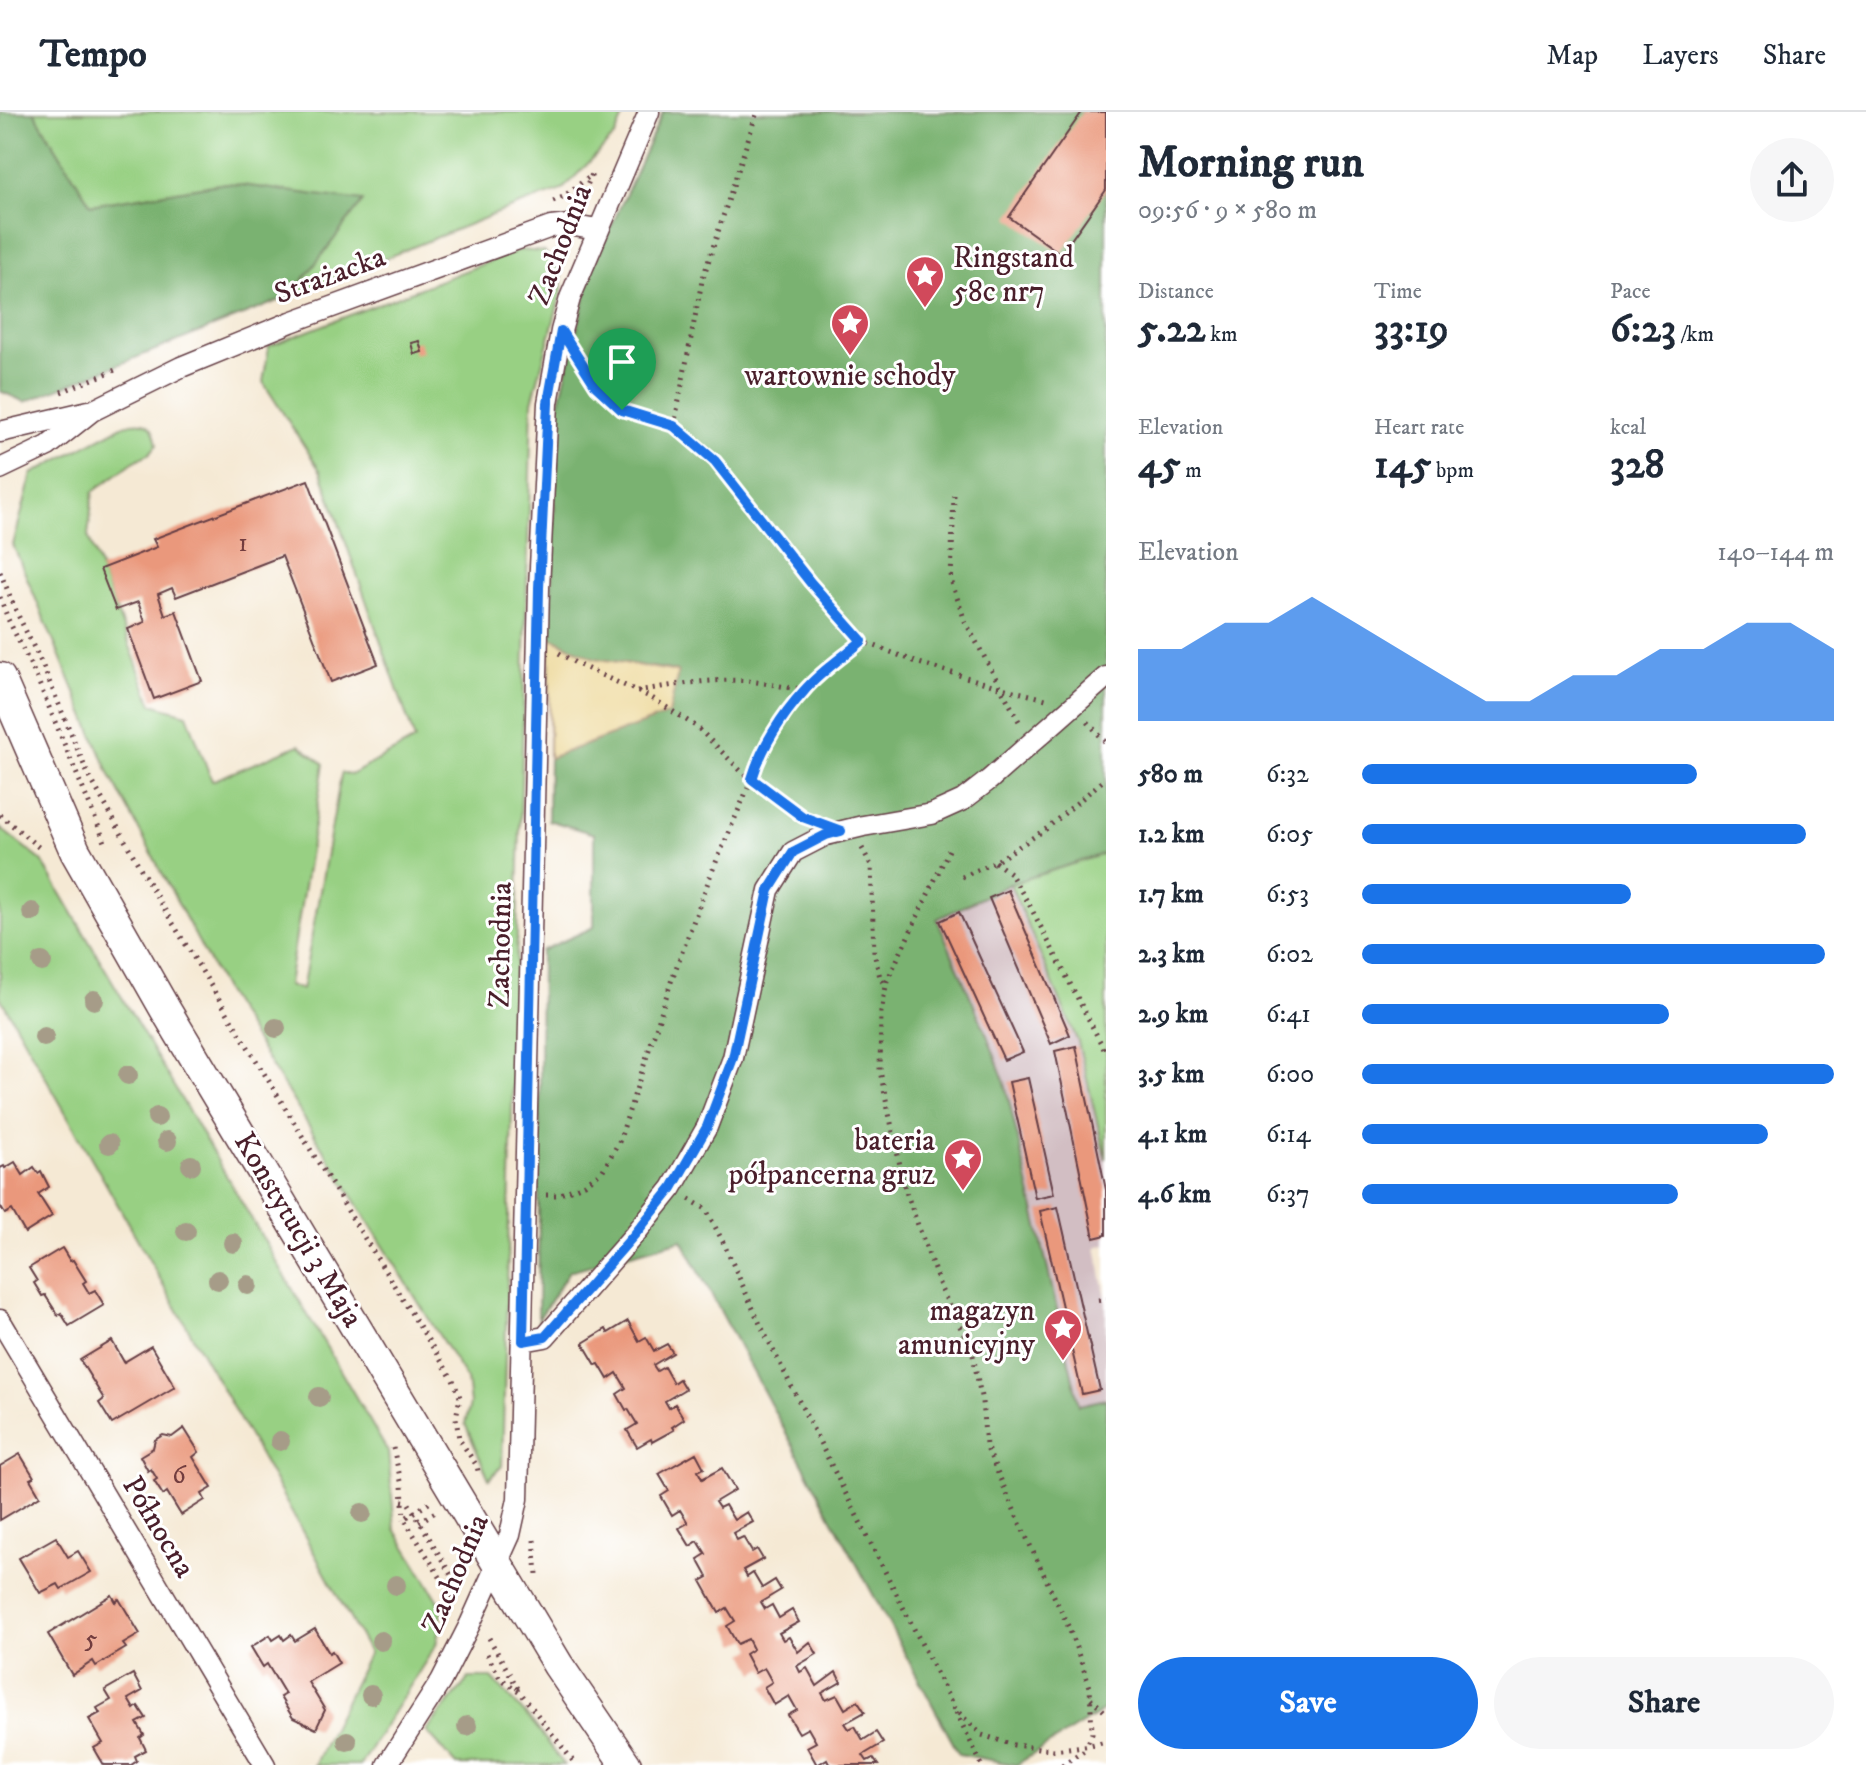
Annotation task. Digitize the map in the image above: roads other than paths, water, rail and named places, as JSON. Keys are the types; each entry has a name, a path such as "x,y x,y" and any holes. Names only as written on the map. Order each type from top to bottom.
{"street":[{"name":"Zachodnia","path":"387,1765 441,1681 470,1624 510,1535 518,1499 537,640 548,403 570,298 649,112"},
{"name":"Strażacka","path":"0,469 48,446 92,411 181,367 291,322 551,227 569,225 597,230"},
{"name":"Strażacka","path":"0,432 92,411"},
{"path":"523,1341 545,1337 635,1234 672,1188 707,1127 733,1058 769,890 793,852 826,835 932,814 963,800 1106,677"},
{"name":"Konstytucji 3 Maja","path":"0,678 83,864 165,1009 558,1665 626,1765"},
{"name":"Północna","path":"0,1320 265,1765"}],"place":[{"name":"Ringstand 58c nr7","path":"925,309"},
{"name":"wartownie schody","path":"850,357"},
{"name":"bateria półpancerna gruz","path":"963,1192"},
{"name":"magazyn amunicyjny","path":"1063,1362"}]}
